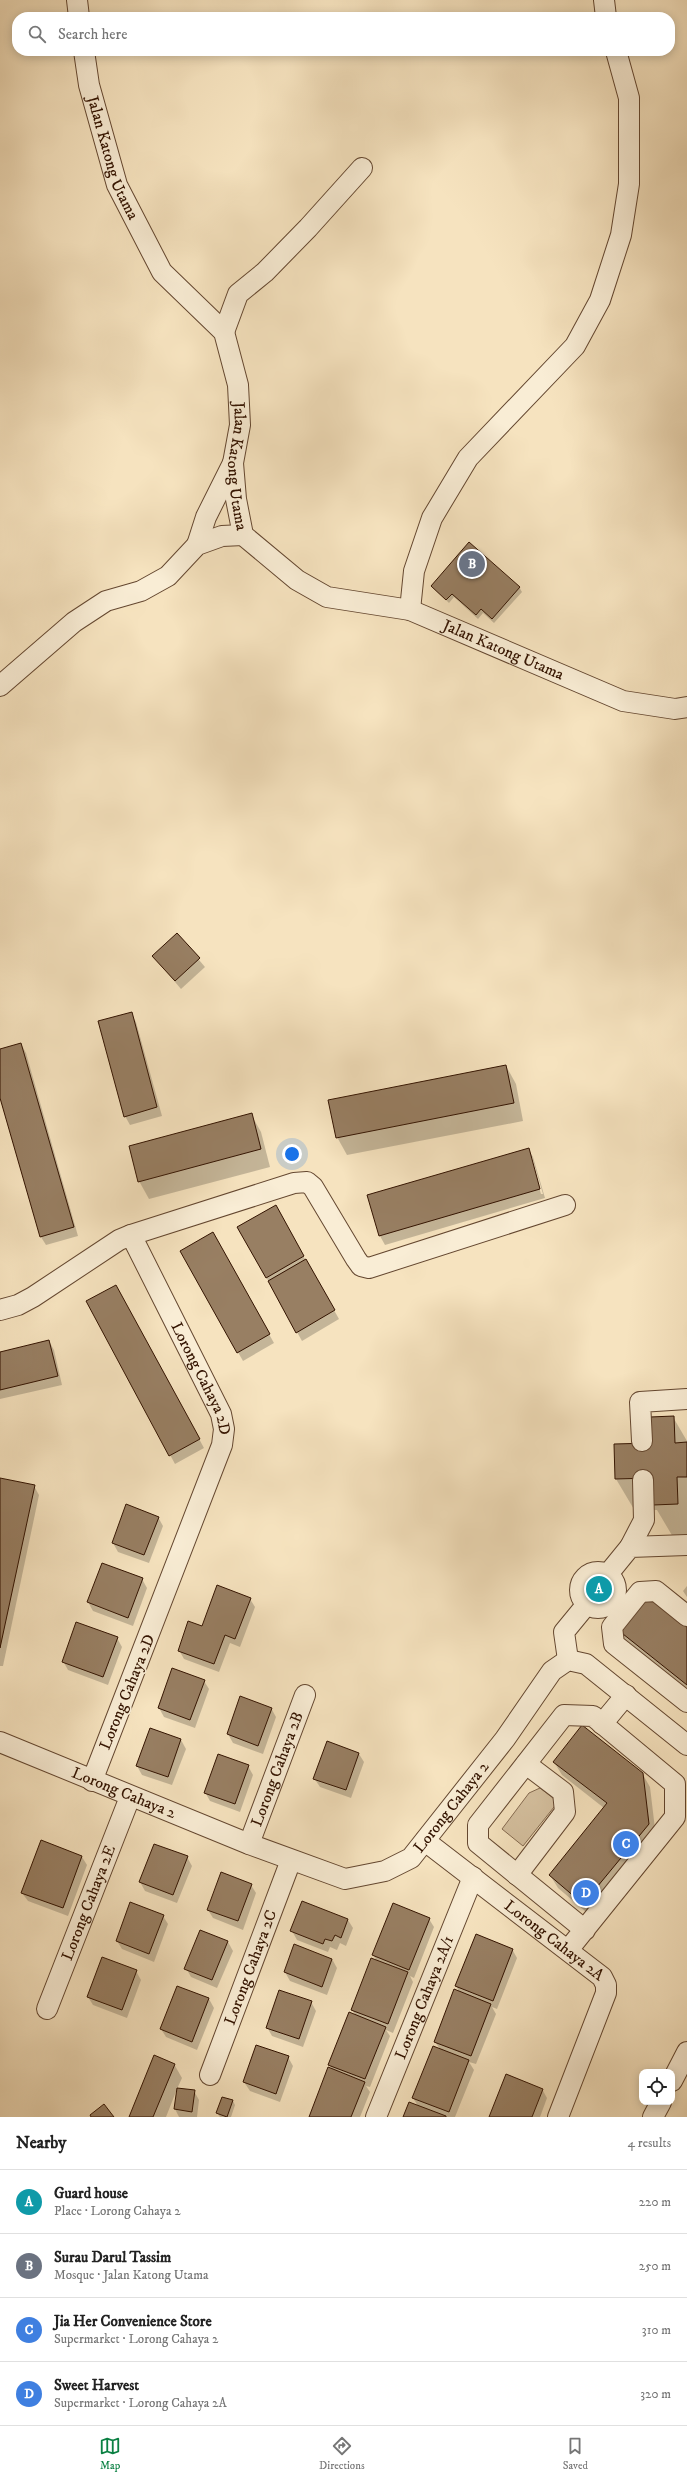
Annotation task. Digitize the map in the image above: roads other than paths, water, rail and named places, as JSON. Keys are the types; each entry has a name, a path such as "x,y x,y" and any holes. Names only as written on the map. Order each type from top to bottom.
{"street":[{"path":"76,0 78,12"},
{"path":"604,0 605,12"},
{"name":"Jalan Katong Utama","path":"85,56 89,85 117,185 162,272 224,332 238,385 240,425 234,463 236,499 243,535 297,580 327,597 410,610 623,701 675,709 687,707"},
{"path":"410,610 414,571 432,518 468,458 575,346 600,300 621,235 630,184 629,98 617,56"},
{"path":"224,332 238,294 265,272 362,168"},
{"path":"0,686 74,622 106,601 141,591 168,576 197,545 206,517 234,463"},
{"path":"197,545 222,536 243,535"},
{"path":"0,1310 18,1305 33,1297 120,1240 131,1235 294,1183 307,1182 313,1186 356,1259 361,1266 369,1268 564,1205"},
{"name":"Lorong Cahaya 2D","path":"92,1781 192,1528 222,1445 224,1429 221,1414 131,1235"},
{"path":"642,1441 640,1402 687,1399"},
{"path":"608,1574 630,1547 644,1520 643,1480"},
{"path":"630,1547 687,1546"},
{"path":"596,1571 608,1574 612,1578 617,1589 613,1600 603,1607 587,1604 580,1594 580,1588 585,1577 596,1571"},
{"path":"687,1616 656,1591 640,1592 612,1627 614,1644 687,1702"},
{"path":"587,1604 564,1632 568,1660 586,1664 686,1743"},
{"name":"Lorong Cahaya 2","path":"0,1742 130,1797 248,1844 346,1879 385,1871 411,1858 505,1739 552,1671 568,1660"},
{"name":"Lorong Cahaya 2B","path":"248,1844 305,1695"},
{"path":"602,1724 626,1695"},
{"path":"568,1950 585,1930 675,1817 675,1784 593,1716 564,1715 478,1825 478,1844 585,1930"},
{"path":"517,1875 565,1812 563,1792 526,1764"},
{"name":"Lorong Cahaya 2E","path":"47,2009 130,1797"},
{"name":"Lorong Cahaya 2A","path":"425,1841 602,1977 606,1985 606,1994 558,2117"},
{"name":"Lorong Cahaya 2C","path":"210,2075 291,1860"},
{"name":"Lorong Cahaya 2A/1","path":"376,2117 473,1877"},
{"path":"675,2075 687,2052"},
{"path":"653,2117 659,2105"}],"place":[{"name":"Surau Darul Tassim","path":"472,564"},
{"name":"Guard house","path":"599,1589"},
{"name":"Jia Her Convenience Store","path":"626,1844"},
{"name":"Sweet Harvest","path":"586,1893"}]}
